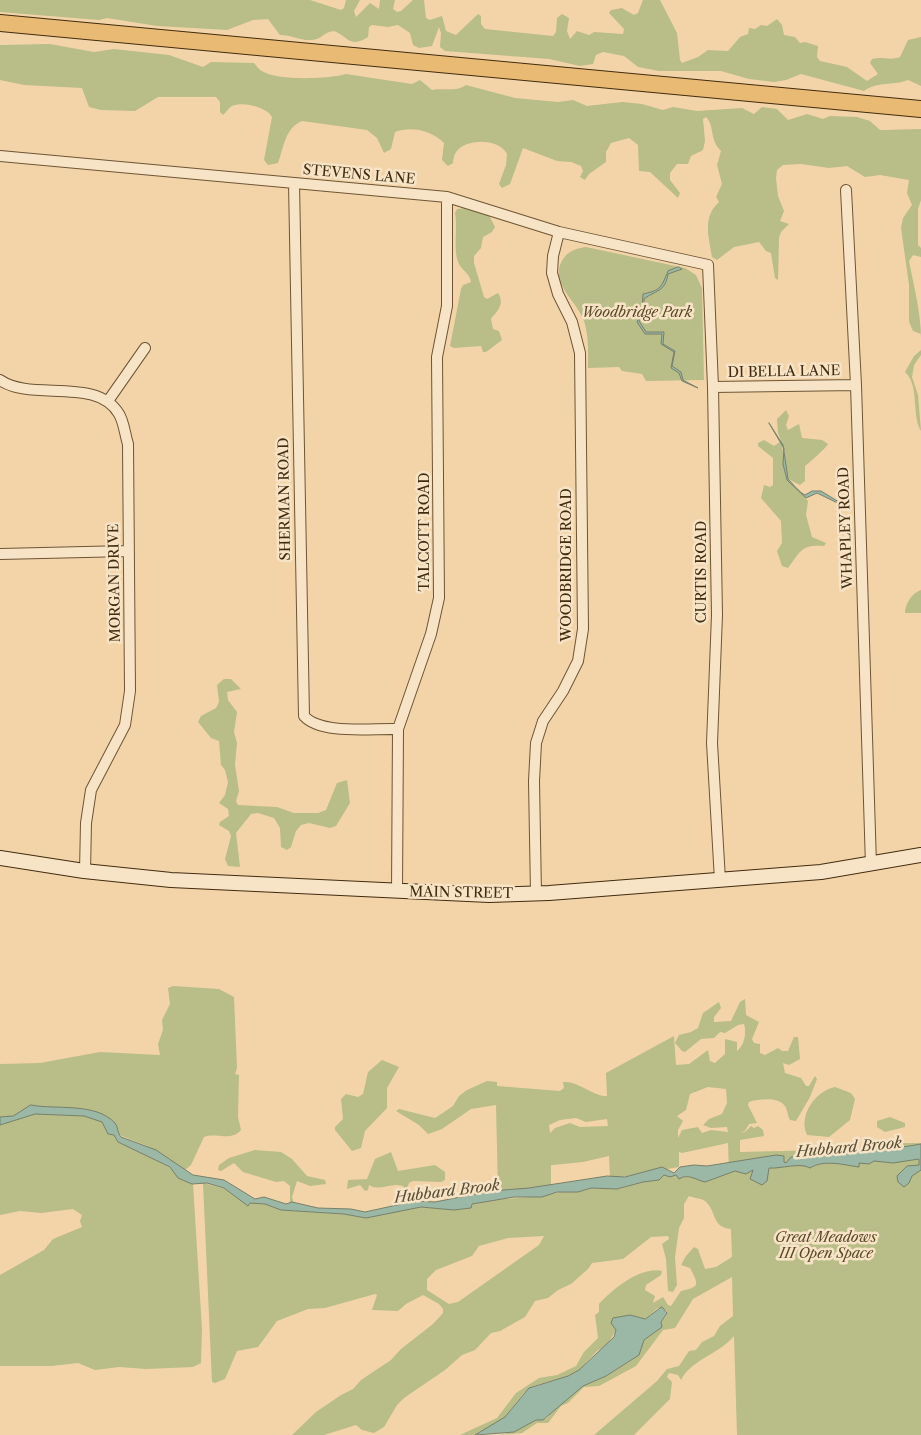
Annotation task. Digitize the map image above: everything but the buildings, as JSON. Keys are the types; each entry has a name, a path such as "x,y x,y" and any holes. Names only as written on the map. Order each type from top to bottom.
{"main road":[{"path":"0,23 921,109"},
{"name":"MAIN STREET","path":"0,858 85,871 200,882 466,895 536,894 720,880 870,865 921,855"}],"street":[{"name":"STEVENS LANE","path":"0,156 447,197 559,232 708,265"},
{"name":"SHERMAN ROAD","path":"294,183 304,716 311,724 327,728 398,729"},
{"name":"WHAPLEY ROAD","path":"846,190 856,385 870,865"},
{"name":"TALCOTT ROAD","path":"396,892 398,729 431,634 439,598 437,357 447,306 447,197"},
{"name":"WOODBRIDGE ROAD","path":"536,894 534,781 536,744 543,720 563,691 578,661 583,629 580,353 572,322 558,294 552,273 553,256 559,232"},
{"name":"CURTIS ROAD","path":"708,265 713,387 717,615 712,743 720,880"},
{"path":"0,380 6,384 23,388 82,393 108,401 145,348"},
{"name":"DI BELLA LANE","path":"713,387 856,385"},
{"name":"MORGAN DRIVE","path":"85,871 86,824 92,790 125,725 130,690 127,551 128,444 120,414 108,401"},
{"path":"0,554 127,551"}],"green space":[{"path":"0,0 310,0 341,10 344,8 346,0 360,0 354,11 356,17 370,3 379,9 380,0 395,0 393,9 397,12 401,11 413,0 424,0 426,18 430,20 442,16 446,31 456,35 478,14 481,16 481,24 485,29 553,36 556,32 557,18 562,14 569,18 567,31 570,39 577,31 589,35 594,32 623,34 624,29 609,13 611,10 622,8 634,15 638,13 643,0 660,0 677,33 682,63 698,57 708,50 728,51 740,37 748,34 749,28 755,29 761,25 767,26 777,19 782,25 784,35 795,37 800,43 805,42 818,46 817,57 820,61 847,67 867,81 878,74 870,63 872,59 900,57 908,40 921,37 921,86 908,80 874,86 864,91 801,74 774,82 749,79 721,71 659,71 638,67 624,56 603,52 596,55 593,64 580,66 549,59 445,51 440,47 441,33 439,27 432,46 419,48 413,45 410,33 398,25 388,27 372,25 369,27 368,37 357,42 353,42 334,31 328,32 315,40 308,40 280,35 268,19 253,20 227,30 157,26 107,18 99,20 0,12"},
{"path":"50,44 94,52 114,49 169,55 203,67 211,62 254,63 261,70 269,74 291,78 316,78 346,74 412,84 420,80 432,90 454,89 466,85 515,98 558,102 573,100 587,106 622,102 642,104 663,110 673,107 697,111 742,108 754,114 762,107 777,109 788,120 807,114 823,119 830,116 857,117 870,121 880,130 921,129 921,200 918,209 918,245 921,248 921,257 913,255 909,261 919,310 921,334 913,331 909,322 909,285 901,228 903,218 912,205 907,193 909,180 880,175 865,177 847,166 829,168 801,164 783,165 777,170 776,178 778,196 784,211 780,221 789,224 781,232 779,238 778,280 775,278 771,253 766,251 759,242 734,247 717,260 712,257 708,228 710,214 719,202 716,197 722,184 717,165 721,151 715,142 706,117 703,119 705,141 703,150 691,156 688,164 677,164 670,173 670,180 680,193 678,198 650,172 639,171 638,145 629,138 611,143 606,152 606,162 589,174 585,180 580,177 583,171 581,166 571,162 557,161 523,148 510,184 502,188 499,184 506,165 507,154 497,145 482,142 467,144 456,152 453,163 448,166 442,160 444,143 433,135 421,130 408,129 395,132 391,149 384,153 377,138 367,130 302,121 296,124 289,133 278,163 268,165 264,160 272,117 265,110 254,106 236,105 223,115 220,112 220,102 216,97 158,97 135,111 101,110 89,107 82,88 24,85 0,80 0,45"},
{"path":"465,208 489,215 495,227 492,232 483,237 481,248 474,256 474,263 484,297 487,299 498,293 501,300 500,307 491,319 493,329 499,331 502,340 486,352 483,352 481,346 454,348 450,346 461,289 463,285 471,282 469,276 458,262 456,250 455,213 457,209"},
{"name":"Woodbridge Park","path":"586,247 685,268 696,275 702,288 704,380 646,381 642,374 622,371 619,367 588,368 586,327 565,291 559,276 559,267 565,256 573,250"},
{"path":"921,350 921,355 914,365 912,377 918,395 921,431 916,417 914,392 910,378 905,372 914,356"},
{"path":"786,410 789,416 786,425 788,430 799,424 802,438 822,440 828,444 805,466 805,481 800,485 788,479 784,462 785,451 778,433 777,419"},
{"path":"764,440 774,446 780,442 787,480 808,501 806,515 812,537 826,543 824,546 810,546 802,550 788,568 782,566 777,551 782,543 781,521 761,498 764,485 770,487 773,485 773,458 758,446 758,443"},
{"path":"921,590 921,613 905,613 910,599"},
{"path":"224,679 231,679 241,689 227,692 228,700 237,712 234,732 237,743 235,765 239,791 236,801 238,805 277,807 294,813 318,813 326,810 337,783 347,780 350,803 336,826 330,828 309,823 301,825 296,831 291,847 287,850 281,847 280,828 274,818 258,813 251,814 236,833 240,867 228,866 225,859 231,836 229,831 219,825 220,822 229,816 228,809 219,803 225,795 228,782 225,770 221,765 219,741 211,738 198,722 201,716 216,708 219,702 217,685"},
{"path":"173,986 219,989 234,997 237,1068 235,1074 239,1075 238,1117 241,1130 237,1134 228,1136 213,1135 204,1137 191,1165 185,1170 147,1146 107,1130 108,1133 114,1135 118,1142 152,1157 172,1169 178,1178 193,1184 202,1329 201,1363 193,1367 146,1369 119,1367 95,1370 78,1363 52,1366 0,1366 0,1275 44,1250 53,1239 82,1227 80,1221 82,1215 73,1209 41,1213 20,1211 0,1215 0,1064 40,1063 100,1052 160,1055 158,1044 163,1030 162,1020 170,1004 168,988"},
{"name":"Great Meadows III Open Space","path":"745,999 746,1015 759,1022 752,1039 754,1043 760,1044 760,1053 765,1055 778,1048 782,1051 788,1051 794,1037 798,1037 800,1059 789,1065 783,1063 785,1073 801,1078 806,1086 809,1086 815,1076 817,1079 810,1097 796,1121 790,1120 781,1102 762,1100 749,1102 748,1105 757,1123 749,1124 745,1131 740,1133 745,1132 751,1126 754,1128 758,1126 763,1130 764,1136 740,1140 740,1152 901,1148 902,1143 921,1143 921,1435 737,1435 734,1336 721,1348 691,1367 681,1380 678,1375 669,1373 667,1377 672,1382 670,1399 634,1435 594,1435 657,1381 667,1369 679,1366 689,1351 696,1350 702,1342 714,1336 720,1326 733,1316 732,1277 693,1299 675,1328 663,1330 636,1366 599,1386 584,1387 568,1403 561,1406 548,1423 537,1423 522,1433 498,1435 514,1432 536,1420 546,1419 559,1405 583,1386 606,1376 639,1355 644,1340 662,1326 661,1322 666,1316 667,1311 658,1308 645,1319 632,1316 616,1330 607,1345 597,1351 579,1370 568,1376 533,1386 523,1394 505,1417 475,1435 460,1435 497,1418 516,1393 539,1378 557,1375 576,1366 584,1352 598,1338 595,1315 599,1312 599,1304 628,1280 645,1272 662,1271 661,1275 646,1285 645,1290 655,1296 653,1303 663,1297 668,1305 671,1306 681,1291 692,1288 696,1284 690,1268 681,1265 694,1247 698,1249 705,1269 716,1267 732,1257 731,1229 725,1228 717,1222 705,1201 689,1196 684,1204 684,1218 679,1228 675,1257 677,1285 673,1292 668,1291 666,1259 662,1244 669,1239 668,1236 651,1237 623,1259 592,1263 571,1284 558,1290 548,1298 535,1301 525,1317 500,1331 491,1333 475,1350 462,1355 445,1370 404,1398 397,1405 384,1427 374,1433 362,1430 356,1425 324,1435 292,1435 316,1412 353,1389 361,1380 391,1360 401,1349 433,1324 443,1313 443,1309 439,1304 423,1295 406,1304 398,1311 372,1310 377,1295 375,1294 325,1308 308,1309 277,1321 258,1347 237,1351 225,1379 215,1383 212,1382 203,1183 226,1189 249,1205 250,1203 265,1204 281,1210 344,1214 366,1218 421,1207 454,1210 471,1208 472,1204 491,1200 545,1196 560,1192 578,1192 591,1188 619,1189 643,1182 659,1180 664,1175 698,1178 705,1182 729,1173 728,1143 682,1153 679,1152 679,1167 610,1179 609,1156 583,1162 551,1165 551,1186 498,1191 496,1105 471,1109 442,1129 428,1134 419,1125 396,1111 399,1109 435,1118 453,1106 459,1096 467,1090 487,1081 497,1082 497,1086 560,1091 564,1088 563,1082 569,1082 596,1094 607,1096 606,1073 674,1036 676,1065 689,1064 708,1050 710,1061 715,1063 725,1054 725,1039 737,1042 737,1051 739,1049 744,1039 744,1024 738,1025 725,1033 720,1032 714,1038 701,1039 685,1052 675,1043 679,1035 698,1028 703,1013 719,1002 721,1008 714,1017 714,1022 731,1021 740,1002","holes":["708,1087 726,1089 727,1103 722,1114 709,1119 703,1125 711,1128 727,1127 728,1132 711,1130 702,1133 698,1127 682,1130 678,1138 678,1130 683,1121 677,1116 686,1110 690,1094","576,1118 586,1122 607,1119 608,1126 580,1127 570,1123 555,1128 550,1133 549,1125 560,1120","544,1236 539,1245 458,1302 449,1304 427,1290 427,1279 436,1270 472,1256 479,1246 508,1238"]},
{"path":"382,1060 399,1067 387,1088 387,1108 365,1131 361,1148 352,1151 335,1130 335,1127 343,1119 341,1099 346,1094 358,1097 363,1094 368,1072"},
{"path":"835,1087 851,1093 855,1099 850,1120 829,1137 807,1135 805,1120 810,1105 821,1094"},
{"path":"890,1117 905,1123 905,1127 885,1132 877,1127 877,1121"},
{"path":"255,1150 281,1152 292,1159 307,1176 325,1180 326,1184 310,1186 297,1181 292,1197 294,1203 290,1204 290,1186 284,1181 276,1182 243,1172 234,1163 221,1171 218,1170 219,1165 229,1158"},
{"path":"391,1152 398,1171 435,1165 445,1172 445,1180 441,1182 413,1181 409,1183 406,1191 403,1186 398,1185 377,1188 369,1185 368,1190 365,1191 360,1185 347,1189 348,1180 367,1179 375,1159"}],"shaded area":[{"path":"679,267 682,269 668,274 665,285 662,288 644,299 644,310 639,321 646,332 664,332 663,344 675,351 672,366 681,372 683,380 698,388 682,381 679,373 671,368 674,352 661,344 662,334 645,334 637,322 642,311 643,294 660,287 668,271"},
{"path":"769,423 783,445 783,448"},
{"path":"784,451 788,479 801,492 805,495 812,491 821,491 852,510 817,493 806,498 787,480 783,464"},
{"path":"31,1105 86,1109 107,1116 117,1126 121,1137 156,1150 193,1175 224,1180 255,1199 264,1197 286,1204 292,1202 318,1208 351,1209 365,1212 406,1203 408,1194 410,1194 414,1201 435,1202 491,1191 529,1188 607,1176 625,1177 662,1167 674,1173 680,1167 707,1166 776,1155 784,1156 784,1162 786,1163 791,1157 816,1152 871,1149 898,1144 903,1147 921,1144 921,1170 912,1176 909,1183 904,1187 898,1182 897,1176 907,1166 919,1165 919,1159 893,1163 874,1161 869,1164 859,1163 859,1167 828,1163 810,1168 796,1166 769,1168 767,1181 762,1185 750,1179 753,1170 746,1174 735,1171 705,1182 689,1177 679,1179 676,1175 670,1177 664,1175 659,1180 617,1189 591,1188 578,1192 557,1192 542,1197 514,1197 472,1204 471,1208 454,1210 421,1207 366,1218 344,1214 281,1210 265,1204 250,1203 248,1206 224,1188 207,1183 192,1184 178,1178 170,1167 118,1142 114,1135 108,1134 102,1122 84,1116 35,1114 0,1125 0,1117 13,1116"},
{"path":"662,1307 667,1313 661,1322 662,1327 644,1340 639,1355 606,1376 583,1386 543,1420 536,1420 514,1432 475,1435 505,1417 529,1388 568,1376 579,1370 614,1337 616,1330 611,1323 613,1318 630,1315 645,1319"}],"water label":[{"name":"Hubbard Brook","path":"849,1148"},
{"name":"Hubbard Brook","path":"447,1192"}]}
